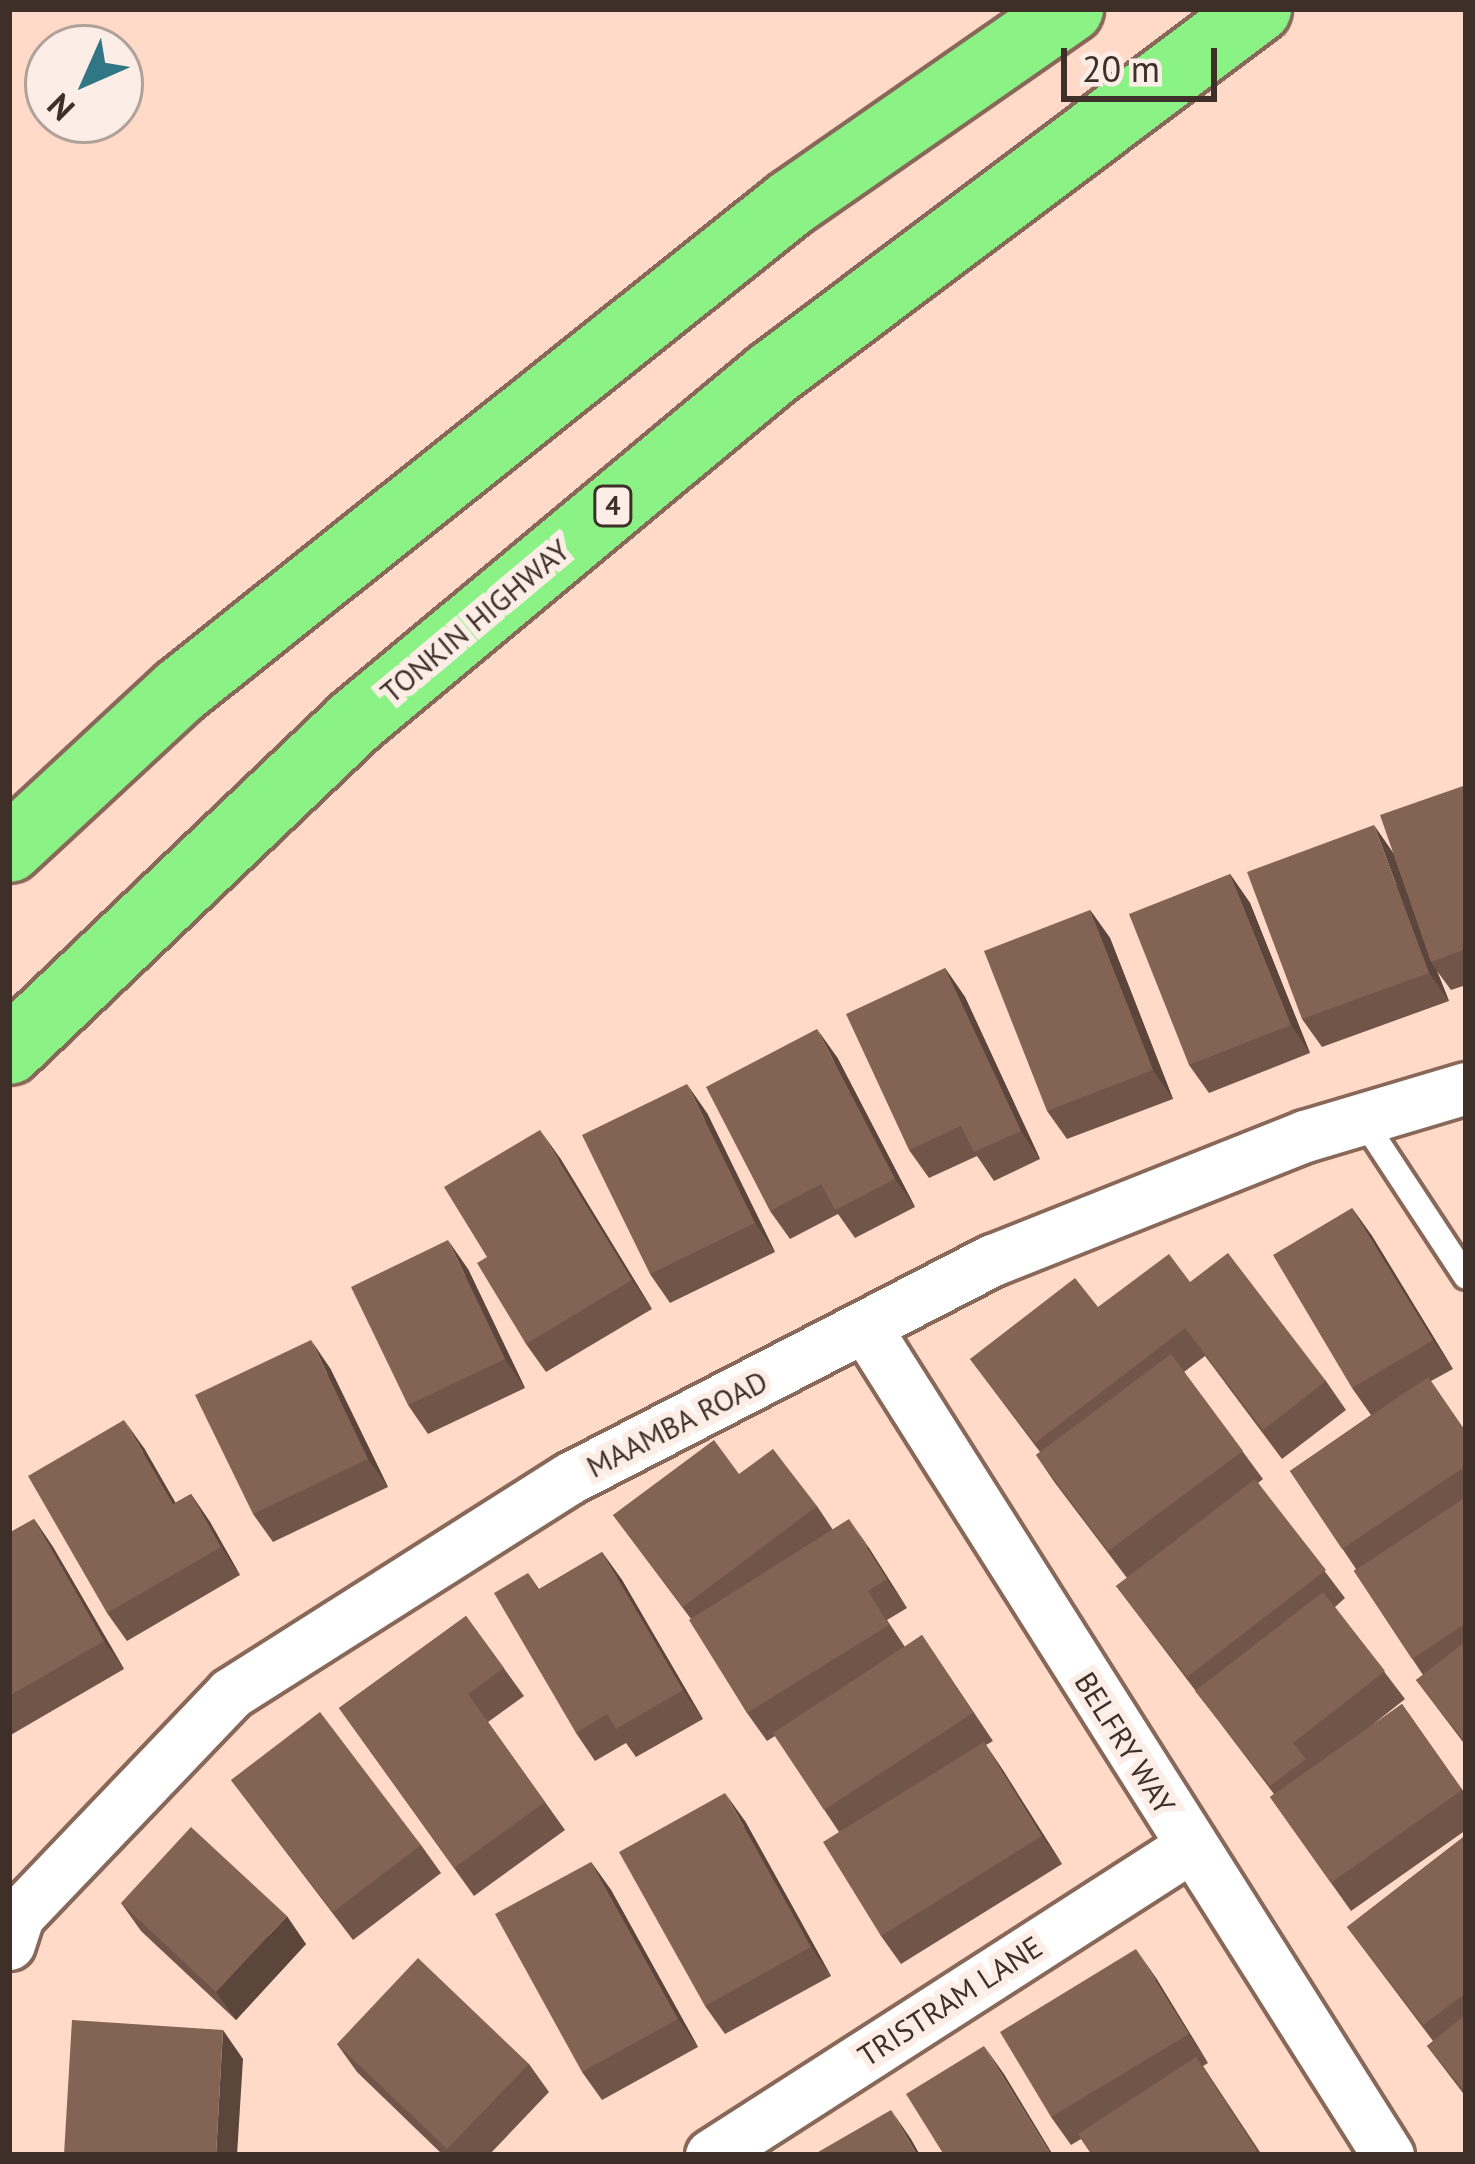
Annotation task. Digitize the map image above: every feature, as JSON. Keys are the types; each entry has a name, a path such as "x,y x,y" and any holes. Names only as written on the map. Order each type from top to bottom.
{"highway":[{"path":"9,849 182,690 790,203 1070,9"},
{"name":"TONKIN HIGHWAY","path":"9,1051 389,692 772,374 1258,9"}],"street":[{"name":"MAAMBA ROAD","path":"9,1944 18,1916 232,1694 570,1478 867,1330 993,1261 1361,1117 1466,1088"},
{"name":"BELFRY WAY","path":"867,1330 1388,2155"},
{"name":"TRISTRAM LANE","path":"711,2155 1190,1846"}],"lane":[{"path":"1361,1117 1466,1276"}],"building":[{"path":"1466,785 1466,949 1431,962 1380,815"},
{"path":"1374,825 1429,973 1302,1019 1247,872"},
{"path":"1230,874 1291,1025 1189,1065 1129,914"},
{"path":"1090,910 1153,1070 1047,1111 984,951"},
{"path":"945,968 1021,1131 974,1152 961,1126 909,1150 846,1014"},
{"path":"817,1029 895,1179 835,1210 821,1184 770,1211 706,1087"},
{"path":"687,1084 755,1223 650,1274 582,1135"},
{"path":"540,1130 632,1280 526,1344 477,1263 487,1257 444,1187"},
{"path":"1352,1208 1433,1340 1352,1388 1273,1255"},
{"path":"448,1240 505,1359 408,1405 351,1287"},
{"path":"1228,1253 1326,1381 1263,1430 1185,1328 1035,1443 970,1359 1075,1278 1098,1307 1169,1254 1190,1282"},
{"path":"311,1340 368,1459 253,1514 195,1395"},
{"path":"1171,1354 1243,1451 1108,1551 1036,1455"},
{"path":"1428,1377 1466,1433 1466,1466 1342,1549 1290,1471"},
{"path":"124,1420 173,1504 191,1494 221,1547 107,1613 28,1476"},
{"path":"714,1440 739,1474 773,1449 817,1506 683,1607 613,1515"},
{"path":"1255,1479 1326,1570 1187,1677 1116,1586"},
{"path":"1466,1497 1466,1623 1412,1659 1354,1571"},
{"path":"34,1519 104,1641 9,1696 9,1533"},
{"path":"849,1519 887,1579 868,1591 889,1625 747,1713 689,1620"},
{"path":"602,1552 683,1690 616,1729 607,1714 576,1733 494,1593 528,1573 538,1590"},
{"path":"1323,1592 1385,1671 1293,1743 1306,1759 1270,1786 1195,1691"},
{"path":"466,1616 504,1668 468,1694 545,1802 454,1868 339,1708"},
{"path":"922,1635 973,1713 824,1810 773,1733"},
{"path":"1466,1641 1466,1743 1416,1680"},
{"path":"1402,1704 1462,1790 1331,1883 1270,1797"},
{"path":"320,1712 421,1845 333,1912 231,1780"},
{"path":"984,1742 1042,1836 881,1936 823,1842"},
{"path":"725,1793 811,1947 705,2006 619,1852"},
{"path":"191,1827 287,1916 216,1992 121,1903"},
{"path":"1466,1835 1466,1993 1423,2025 1347,1927"},
{"path":"591,1862 678,2019 582,2072 495,1914"},
{"path":"1136,1949 1189,2034 1051,2117 1000,2032"},
{"path":"418,1958 529,2064 447,2149 337,2044"},
{"path":"1466,2014 1466,2093 1427,2046"},
{"path":"72,2020 223,2030 216,2155 64,2155"},
{"path":"984,2046 1051,2155 944,2155 906,2094"},
{"path":"1196,2057 1257,2151 1251,2155 1092,2155 1078,2134"},
{"path":"891,2110 917,2155 813,2155"}]}
